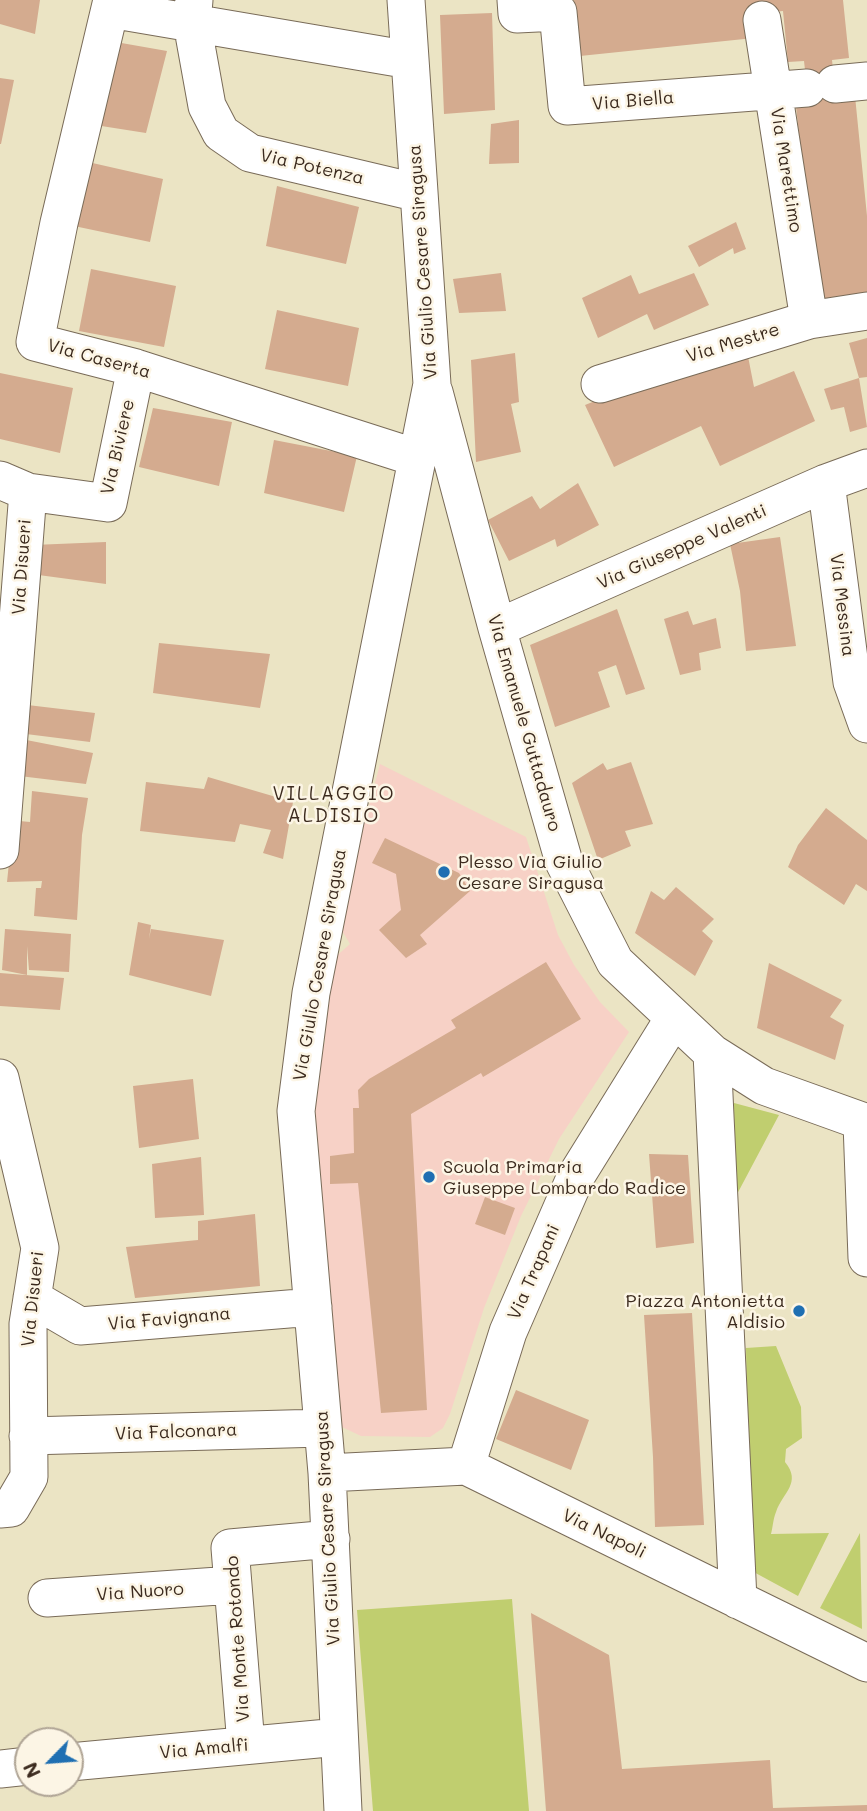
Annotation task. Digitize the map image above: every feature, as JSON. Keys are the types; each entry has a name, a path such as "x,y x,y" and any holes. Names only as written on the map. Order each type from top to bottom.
{"street":[{"name":"Via Giulio Cesare Siragusa","path":"343,1811 327,1472 296,1111 311,993 432,384 406,0"},
{"name":"Via Biella","path":"516,0 517,14 558,12 567,106 821,86"},
{"path":"111,4 193,11 410,60"},
{"name":"Via Caserta","path":"111,4 59,223 35,342 136,368 417,458"},
{"name":"Via Potenza","path":"193,11 207,106 221,133 250,153 419,193"},
{"name":"Via Marettimo","path":"762,20 821,86 809,320"},
{"name":"Via Mestre","path":"600,384 809,320 867,311"},
{"name":"Via Biviere","path":"14,486 108,503 136,368"},
{"name":"Via Emanuele Guttadauro","path":"432,384 497,628 564,862 615,962 712,1054 764,1086 864,1123"},
{"name":"Via Giuseppe Valenti","path":"497,628 827,483 867,468"},
{"name":"Via Messina","path":"827,483 852,682 867,724"},
{"name":"Via Disueri","path":"0,850 14,486"},
{"name":"Via Trapani","path":"466,1466 508,1332 576,1177 674,1018"},
{"path":"712,1054 738,1600"},
{"name":"Via Disueri","path":"0,1078 40,1248 28,1324 29,1477 11,1508 0,1509"},
{"path":"864,1123 867,1258"},
{"name":"Via Favignana","path":"32,1298 80,1326 313,1307"},
{"name":"Via Falconara","path":"28,1436 323,1427"},
{"name":"Via Napoli","path":"327,1472 466,1466 867,1663"},
{"name":"Via Monte Rotondo","path":"246,1745 230,1548 331,1539"},
{"name":"Via Nuoro","path":"47,1598 233,1585"},
{"name":"Via Amalfi","path":"84,1761 339,1737"}],"shaded area":[{"name":"Scuola Primaria Giuseppe Lombardo Radice","path":"380,764 526,837 558,935 574,965 600,1002 629,1032 559,1139 521,1216 484,1308 450,1414 443,1428 430,1437 361,1436 342,1427 331,1407 313,1089 318,1054 325,1042 320,1014 333,959 350,944 338,924"}],"green space":[{"path":"734,1103 779,1115 735,1198"},
{"path":"776,1346 801,1407 802,1438 786,1449 785,1462 790,1469 791,1482 776,1512 771,1534 829,1533 798,1596 750,1570 746,1348"},
{"path":"860,1533 862,1629 820,1608"},
{"path":"512,1599 529,1811 373,1811 357,1610"}],"building":[{"path":"0,0 40,0 35,34 0,24"},
{"path":"574,0 843,0 849,58 832,60 835,88 854,86 867,216 867,298 817,303 795,97 808,96 804,61 788,62 783,11 752,14 754,38 580,56"},
{"path":"492,13 495,110 444,114 440,15"},
{"path":"110,41 167,51 146,133 95,125"},
{"path":"0,78 14,80 1,144 0,144"},
{"path":"519,120 519,163 489,164 491,124"},
{"path":"88,162 163,179 150,242 74,226"},
{"path":"277,186 359,207 346,264 266,246"},
{"path":"736,222 746,249 734,254 733,248 699,267 688,246"},
{"path":"91,269 176,286 164,347 79,331"},
{"path":"501,273 506,311 459,313 453,279"},
{"path":"694,273 709,305 654,330 647,314 598,338 582,298 631,275 639,294"},
{"path":"277,310 359,328 348,386 265,369"},
{"path":"867,338 867,377 859,378 849,343"},
{"path":"745,341 754,387 794,371 815,421 720,466 701,426 614,467 585,405"},
{"path":"515,353 519,402 511,404 521,452 476,462 471,360"},
{"path":"0,373 73,388 60,453 0,439"},
{"path":"859,378 867,427 850,432 844,407 831,410 824,389"},
{"path":"153,408 232,422 219,486 139,467"},
{"path":"274,440 357,456 344,512 264,493"},
{"path":"578,483 599,525 557,547 555,539 509,561 488,520 532,496 540,509"},
{"path":"780,537 796,646 746,651 740,591 730,544"},
{"path":"106,542 106,584 31,574 33,545"},
{"path":"617,609 645,689 626,695 616,665 598,672 610,707 555,727 530,645"},
{"path":"688,611 693,625 716,618 721,648 699,653 701,670 680,675 664,619"},
{"path":"159,643 270,654 260,708 153,693"},
{"path":"19,704 95,713 90,742 18,733"},
{"path":"16,738 93,753 86,784 11,775"},
{"path":"631,762 653,824 625,831 631,846 598,860 572,783 603,763 607,770"},
{"path":"208,777 293,802 283,859 263,853 271,830 240,824 235,842 140,831 146,782 204,789"},
{"path":"32,791 88,798 82,835 77,920 34,916 36,888 41,888 42,881 7,882 9,820 30,822"},
{"path":"826,808 867,840 867,891 856,884 844,905 788,867 798,845"},
{"path":"385,838 459,873 470,891 420,935 427,944 406,958 379,930 401,910 396,874 372,863"},
{"path":"676,887 714,919 702,931 713,941 695,976 635,933 651,891 664,900"},
{"path":"138,922 151,925 149,939 151,929 224,940 211,996 129,975"},
{"path":"5,929 71,934 69,972 29,970 27,946 27,975 2,970"},
{"path":"546,962 581,1019 483,1077 481,1073 411,1114 427,1410 381,1413 358,1183 330,1184 330,1156 354,1153 353,1108 359,1108 358,1090 369,1079 456,1028 451,1020"},
{"path":"769,963 842,1000 830,1017 844,1025 835,1060 757,1028"},
{"path":"0,973 64,978 60,1010 0,1006"},
{"path":"193,1079 199,1139 139,1148 133,1086"},
{"path":"649,1154 688,1155 694,1243 656,1248"},
{"path":"201,1157 204,1215 155,1218 152,1164"},
{"path":"485,1197 515,1208 505,1235 475,1224"},
{"path":"255,1214 260,1286 135,1298 126,1247 198,1240 198,1221"},
{"path":"692,1313 704,1525 655,1527 644,1315"},
{"path":"516,1390 589,1420 571,1470 496,1439"},
{"path":"531,1613 609,1655 622,1769 770,1760 773,1808 867,1805 867,1811 546,1811"}],"place":[{"name":"Plesso Via Giulio Cesare Siragusa","path":"444,872"},
{"name":"Scuola Primaria Giuseppe Lombardo Radice","path":"429,1177"},
{"name":"Piazza Antonietta Aldisio","path":"799,1311"}],"district":[{"name":"VILLAGGIO ALDISIO","path":"334,805"}]}
